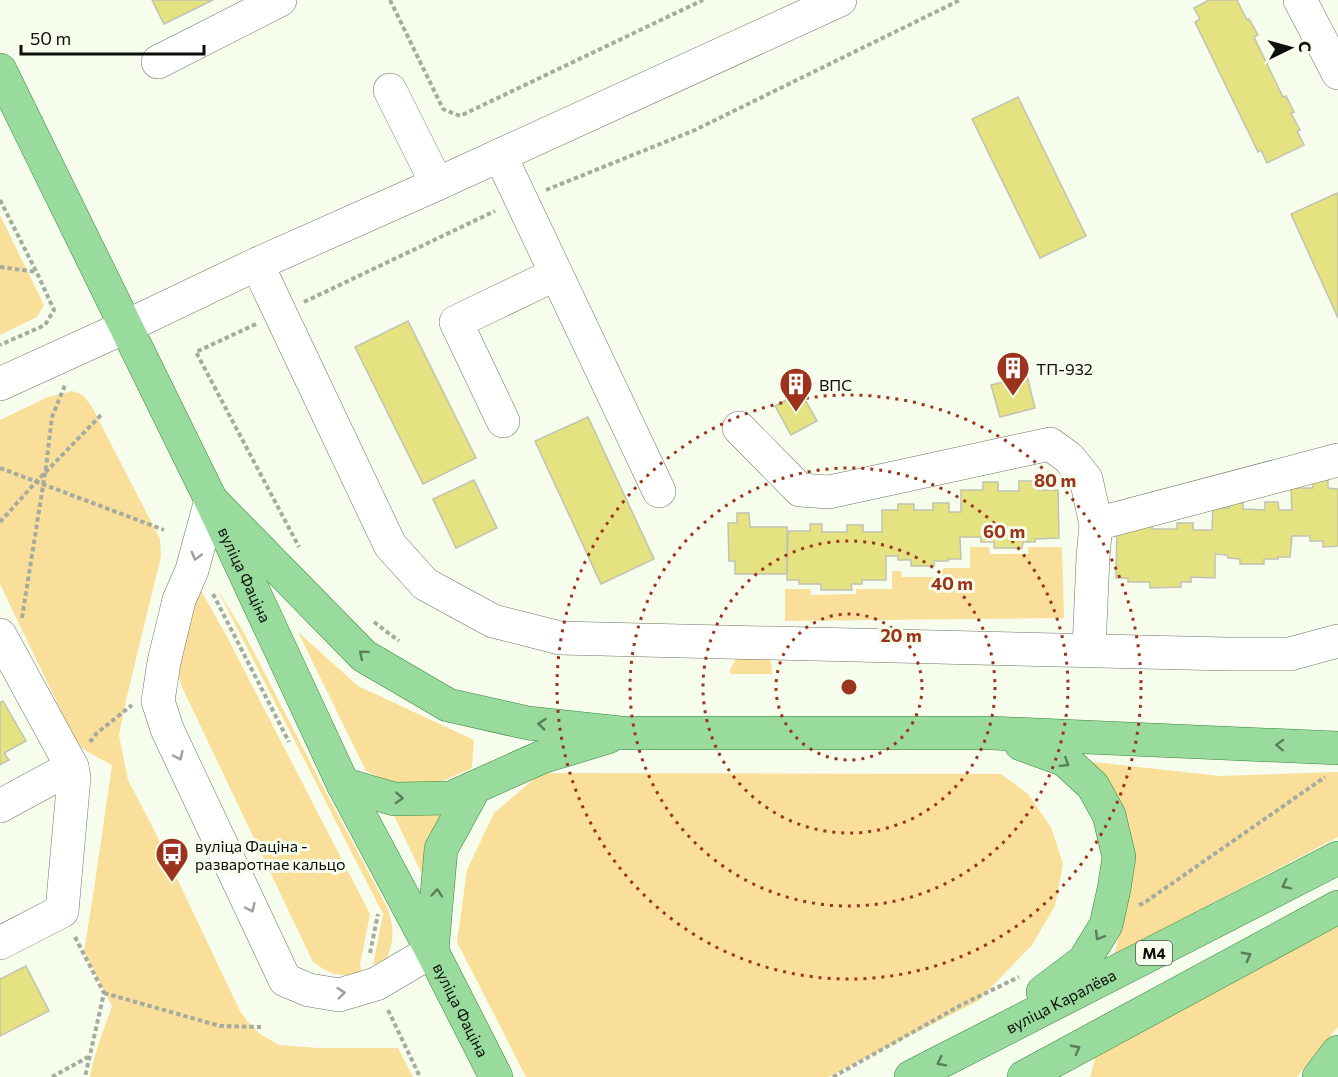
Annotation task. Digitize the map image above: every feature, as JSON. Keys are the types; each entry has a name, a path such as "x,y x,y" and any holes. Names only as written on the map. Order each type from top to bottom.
{"main road":[{"name":"вуліца Фаціна","path":"0,70 211,500 343,784 496,1077"},
{"path":"211,500 364,656 448,705 528,723 621,733 991,733 1338,748"},
{"path":"343,784 394,799 451,798 542,758 621,733"},
{"path":"970,1047 1084,961 1106,925 1119,857 1109,815 1093,786 1065,760 991,733"},
{"path":"432,951 441,849 475,787"},
{"name":"вуліца Каралёва","path":"911,1077 1338,858"},
{"path":"1024,1077 1338,907"},
{"path":"1319,1077 1338,1052"}],"street":[{"path":"158,62 280,0"},
{"path":"0,384 257,264 840,0"},
{"path":"1300,0 1338,73"},
{"path":"390,90 437,184"},
{"path":"500,155 658,491"},
{"path":"257,264 390,545 425,584 493,621 560,638 1227,654 1290,654 1338,641"},
{"path":"503,421 456,322 556,274"},
{"path":"739,428 800,490 829,492 1050,444 1069,458 1086,478 1096,524 1089,649"},
{"path":"1096,524 1338,460"},
{"path":"211,500 192,570 178,600 158,701 166,729 285,981 309,990 339,995 376,984 432,951"},
{"path":"0,943 62,911 74,777 72,767 11,627"},
{"path":"0,806 72,767"}],"path":[{"path":"390,0 444,109 460,116 703,0"},
{"path":"0,200 54,310 45,325 0,345"},
{"path":"0,267 37,273"},
{"path":"11,627 44,485 52,417 65,384"},
{"path":"0,522 103,413"},
{"path":"0,468 164,530"},
{"path":"192,570 207,583 293,749"},
{"path":"72,767 97,733 132,705"},
{"path":"373,905 379,915 367,968 420,1077"},
{"path":"62,911 104,993 85,1077"},
{"path":"104,993 220,1026 261,1027"},
{"path":"52,1077 89,1057"}],"shaded area":[{"path":"0,215 44,305 37,317 0,335"},
{"path":"72,391 83,395 92,407 160,539 161,556 119,735 128,780 240,1011 260,1034 279,1045 318,1048 398,1048 413,1077 90,1077 112,1006 84,951 112,765 77,744 0,584 0,420 48,397"},
{"path":"970,547 989,547 990,554 1028,554 1028,547 1062,547 1064,618 785,621 785,589 811,589 811,595 856,594 856,589 892,589 892,571 901,571 902,577 942,577 943,568 970,568"},
{"path":"216,587 244,633 387,907 392,927 391,944 387,958 373,965 383,914"},
{"path":"200,589 370,914 360,965 362,973 336,974 313,962 181,685 178,671 179,659"},
{"path":"298,632 358,686 474,740 472,768 438,783 395,784 366,771"},
{"path":"751,654 766,656 771,662 772,674 731,674 730,670 736,659"},
{"path":"1084,761 1220,776 1338,772 1338,837 1114,955 1131,890 1134,845 1119,800"},
{"path":"541,773 1001,774 1028,794 1051,827 1063,864 1055,906 1032,945 978,1001 828,1077 526,1077 457,942 467,870 494,813"},
{"path":"449,805 425,881 391,809"},
{"path":"1338,924 1338,1027 1297,1077 1090,1077 1097,1052"}],"building":[{"path":"152,0 213,0 164,24"},
{"path":"1209,0 1237,0 1258,35 1254,37 1283,97 1286,96 1294,112 1291,113 1300,130 1297,131 1304,145 1267,163 1261,150 1258,152 1195,22 1200,19 1194,8"},
{"path":"1018,97 1086,236 1040,258 972,119"},
{"path":"1337,193 1338,196 1338,318 1291,214"},
{"path":"408,321 476,458 423,484 355,347"},
{"name":"ТП-932","path":"1027,376 1035,408 1000,417 991,385"},
{"name":"ВПС","path":"801,392 817,421 791,435 775,406"},
{"path":"588,417 654,559 601,584 535,441"},
{"path":"474,480 497,528 456,548 433,499"},
{"path":"1312,480 1328,480 1328,488 1338,489 1338,546 1323,547 1323,541 1310,541 1310,536 1292,536 1290,557 1264,559 1264,564 1240,564 1240,559 1215,554 1215,578 1191,577 1191,582 1181,582 1181,587 1150,588 1150,582 1128,582 1128,578 1116,578 1117,528 1152,521 1152,529 1177,529 1177,523 1193,523 1193,530 1212,530 1213,508 1229,508 1229,503 1243,503 1243,509 1265,510 1265,502 1278,502 1279,510 1292,510 1291,488 1313,488"},
{"path":"1019,481 1038,481 1038,490 1058,490 1059,538 1023,542 1022,548 994,548 994,542 981,542 981,537 960,537 961,559 934,561 934,566 911,566 911,560 898,560 898,556 886,556 886,580 862,580 862,584 851,584 852,590 821,590 821,584 799,584 799,580 787,580 788,531 810,531 810,524 822,524 822,532 847,532 847,525 863,525 863,532 882,532 882,510 898,510 898,504 914,504 914,510 933,510 933,503 949,503 949,512 961,512 961,490 983,490 983,482 998,482 998,491 1019,491"},
{"path":"737,513 749,513 750,527 787,527 787,574 735,574 735,561 729,561 728,523 737,523"},
{"path":"3,701 26,741 4,753 9,760 0,765 0,703"},
{"path":"26,966 49,1011 0,1036 0,979"}],"place":[{"name":"ТП-932","path":"1013,397"},
{"name":"ВПС","path":"796,413"},
{"name":"вуліца Фаціна - разваротнае кальцо","path":"172,883"}]}
